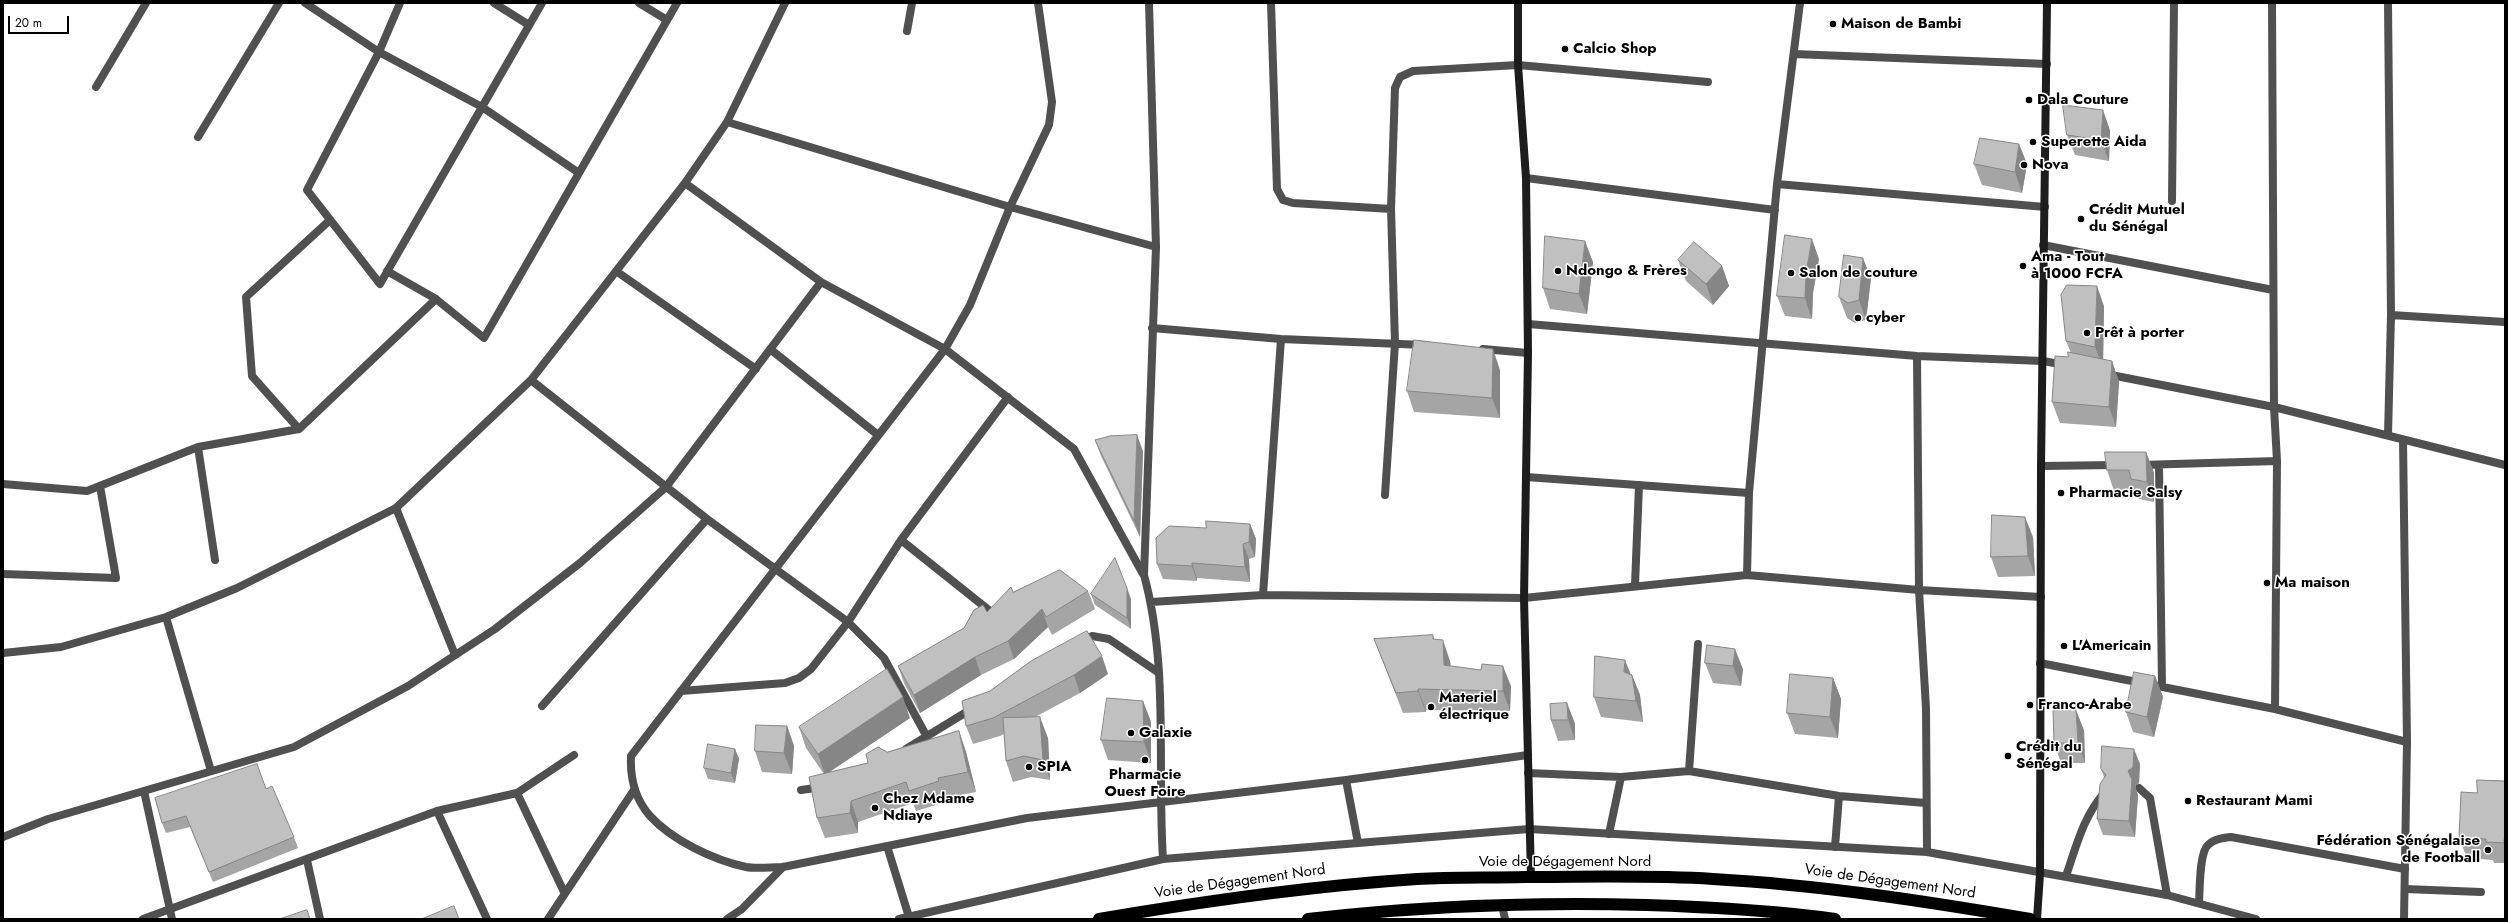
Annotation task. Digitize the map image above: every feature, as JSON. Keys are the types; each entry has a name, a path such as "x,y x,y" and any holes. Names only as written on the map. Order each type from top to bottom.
{"highway":[{"name":"Voie de Dégagement Nord","path":"1099,919 1201,902 1309,888 1418,879 1605,876 1721,879 1830,888 1927,901 2030,919"},
{"path":"1308,919 1453,906 1537,903 1706,907 1836,919"}],"street":[{"path":"96,87 146,3"},
{"path":"198,137 278,3"},
{"path":"305,3 379,52 482,107 579,173"},
{"path":"400,3 379,52 307,190 380,284 542,3"},
{"path":"494,3 529,25"},
{"path":"639,3 668,20"},
{"path":"388,271 436,299 484,338 677,3"},
{"path":"3,653 61,647 166,617 237,588 396,508 531,380 685,183 727,122 784,3"},
{"path":"907,31 912,3"},
{"path":"1038,3 1052,102 1049,125 1010,207 970,305 945,349 631,756 630,773 634,790 649,815 676,837 709,854 746,867 783,867 1027,818 1346,780 1528,755"},
{"path":"1144,575 1156,247 1149,3"},
{"path":"1271,3 1277,189 1283,200 1293,203 1391,209"},
{"path":"1518,3 1518,65 1526,178 1528,353 1524,598 1531,877"},
{"path":"1747,575 1749,493 1764,344 1777,184 1800,3"},
{"path":"2037,919 2040,874 2041,466 2047,3"},
{"path":"2172,201 2174,3"},
{"path":"2272,3 2274,407 2277,460 2275,709"},
{"path":"2388,3 2391,315 2388,435"},
{"path":"1794,54 2047,64"},
{"path":"1385,494 1395,343 1391,209 1394,88 1400,77 1412,71 1518,65 1708,82"},
{"path":"727,122 1010,207 1156,247"},
{"path":"1526,178 1775,210"},
{"path":"685,183 821,282 945,349 1074,449 1144,575 1151,602 1159,673 1160,801 1163,859"},
{"path":"1777,184 2045,208"},
{"path":"299,429 252,376 246,297 330,220"},
{"path":"2043,245 2273,290"},
{"path":"616,271 756,369"},
{"path":"3,837 48,818 294,747 408,686 495,629 580,563 666,487 821,282"},
{"path":"3,484 87,491 198,447 299,429 436,299"},
{"path":"2391,315 2505,322"},
{"path":"1528,324 1917,356 2043,361 2074,367"},
{"path":"1152,328 1281,339 1395,343 1434,346"},
{"path":"1263,595 1281,339"},
{"path":"770,349 878,436"},
{"path":"1473,349 1528,353"},
{"path":"1917,356 1919,590 1926,708 1927,852"},
{"path":"2097,372 2274,407 2505,465"},
{"path":"531,380 707,519 848,622 884,658 927,737"},
{"path":"681,691 785,683 799,678 811,669 848,622 901,540 1008,397"},
{"path":"2403,440 2407,742 2404,919"},
{"path":"198,447 214,560"},
{"path":"2041,466 2159,465 2277,460"},
{"path":"2159,465 2162,687"},
{"path":"1526,477 1749,493"},
{"path":"1635,585 1638,485"},
{"path":"3,574 116,578 100,486"},
{"path":"396,508 455,655"},
{"path":"542,706 707,519"},
{"path":"901,540 995,615"},
{"path":"1151,602 1263,595 1524,598 1635,585 1747,575 1919,590 2041,597"},
{"path":"166,617 211,772"},
{"path":"1073,648 1092,636 1101,636 1109,639 1159,673"},
{"path":"1689,772 1698,644"},
{"path":"2040,663 2275,709 2407,742"},
{"path":"900,753 980,704"},
{"path":"143,919 437,811 517,793 574,755"},
{"path":"1528,773 1621,777 1689,772 1839,796 1926,803"},
{"path":"1608,834 1621,777"},
{"path":"1346,780 1358,843"},
{"path":"801,790 830,786"},
{"path":"2138,788 2150,798 2167,895"},
{"path":"548,919 564,892 634,790"},
{"path":"2066,876 2081,833 2097,800 2106,790"},
{"path":"144,791 172,919"},
{"path":"517,793 564,892"},
{"path":"1835,847 1839,796"},
{"path":"437,811 487,919"},
{"path":"900,919 1163,859 1529,829 1927,852 2040,874 2066,876 2167,895 2199,902 2256,919"},
{"path":"2199,902 2202,856 2206,846 2214,840 2231,837 2405,869"},
{"path":"887,846 909,916"},
{"path":"307,860 320,919"},
{"path":"727,919 742,909 783,867"},
{"path":"2405,889 2481,892"},
{"path":"1502,905 1505,919"}],"building":[{"path":"2063,105 2103,110 2101,140 2067,135"},
{"path":"1980,138 2019,144 2015,172 1974,164"},
{"path":"1785,235 1812,239 1806,273 1805,298 1777,296"},
{"path":"1545,236 1585,241 1579,294 1543,288"},
{"path":"1694,242 1722,266 1706,284 1678,260"},
{"path":"1844,255 1863,258 1859,300 1848,303 1839,297"},
{"path":"2067,285 2097,286 2095,347 2066,341 2061,295"},
{"path":"1414,340 1493,349 1492,398 1407,391"},
{"path":"2068,352 2112,361 2109,407 2052,402 2055,356 2068,357"},
{"path":"1137,435 1134,521 1095,440 1110,436"},
{"path":"2105,452 2146,452 2147,482 2131,479 2129,470 2107,470"},
{"path":"1992,515 2025,517 2028,556 1991,557"},
{"path":"1206,521 1250,524 1249,542 1243,544 1245,567 1192,563 1192,566 1157,564 1156,538 1169,526 1206,528"},
{"path":"1115,558 1127,588 1127,618 1091,594"},
{"path":"1060,570 1088,591 1046,617 1042,609 1008,641 975,657 914,695 898,666 964,628 974,610 983,605 987,612 1011,587 1013,592"},
{"path":"1087,631 1102,656 1074,675 993,718 966,726 962,701 990,691 1031,661"},
{"path":"1433,635 1433,639 1443,640 1444,665 1481,670 1482,664 1503,666 1503,691 1418,689 1418,691 1396,693 1374,639"},
{"path":"1707,645 1735,649 1733,666 1705,663"},
{"path":"1595,656 1625,660 1624,672 1632,675 1636,701 1594,697"},
{"path":"887,669 903,697 818,754 799,727"},
{"path":"2134,672 2155,676 2147,717 2126,712"},
{"path":"1790,674 1833,678 1830,717 1787,713"},
{"path":"1107,698 1143,701 1144,742 1101,740"},
{"path":"1567,703 1568,720 1551,720 1550,704"},
{"path":"2076,710 2078,743 2054,743 2053,711"},
{"path":"1040,717 1043,760 1024,756 1006,761 1003,718"},
{"path":"756,725 787,726 784,753 755,751"},
{"path":"959,731 968,772 938,778 939,781 909,791 906,782 851,801 850,813 817,818 809,777 868,763 866,754 878,747 887,752"},
{"path":"708,744 735,749 731,773 704,768"},
{"path":"2102,746 2134,749 2133,767 2128,771 2132,779 2129,821 2097,819 2100,784 2106,775 2101,769"},
{"path":"257,764 266,789 272,786 294,837 209,872 186,816 162,823 155,798"},
{"path":"2477,780 2505,781 2504,843 2486,842 2486,839 2459,838 2461,792 2477,793"},
{"path":"454,906 459,919 422,919"},
{"path":"307,910 310,919 280,919"}],"place":[{"name":"Maison de Bambi","path":"1833,24"},
{"name":"Calcio Shop","path":"1565,49"},
{"name":"Dala Couture","path":"2029,100"},
{"name":"Superette Aida","path":"2033,142"},
{"name":"Nova","path":"2024,165"},
{"name":"Crédit Mutuel du Sénégal","path":"2081,219"},
{"name":"Ama - Tout à 1000 FCFA","path":"2023,266"},
{"name":"Ndongo & Frères","path":"1558,271"},
{"name":"Salon de couture","path":"1791,273"},
{"name":"cyber","path":"1858,318"},
{"name":"Prêt à porter","path":"2087,333"},
{"name":"Pharmacie Salsy","path":"2061,493"},
{"name":"Ma maison","path":"2267,583"},
{"name":"L'Americain","path":"2064,646"},
{"name":"Franco-Arabe","path":"2030,705"},
{"name":"Materiel électrique","path":"1431,707"},
{"name":"Galaxie","path":"1131,733"},
{"name":"Crédit du Sénégal","path":"2008,756"},
{"name":"Pharmacie Ouest Foire","path":"1145,760"},
{"name":"SPIA","path":"1029,767"},
{"name":"Restaurant Mami","path":"2188,801"},
{"name":"Chez Mdame Ndiaye","path":"875,808"},
{"name":"Fédération Sénégalaise de Football","path":"2488,850"}]}
